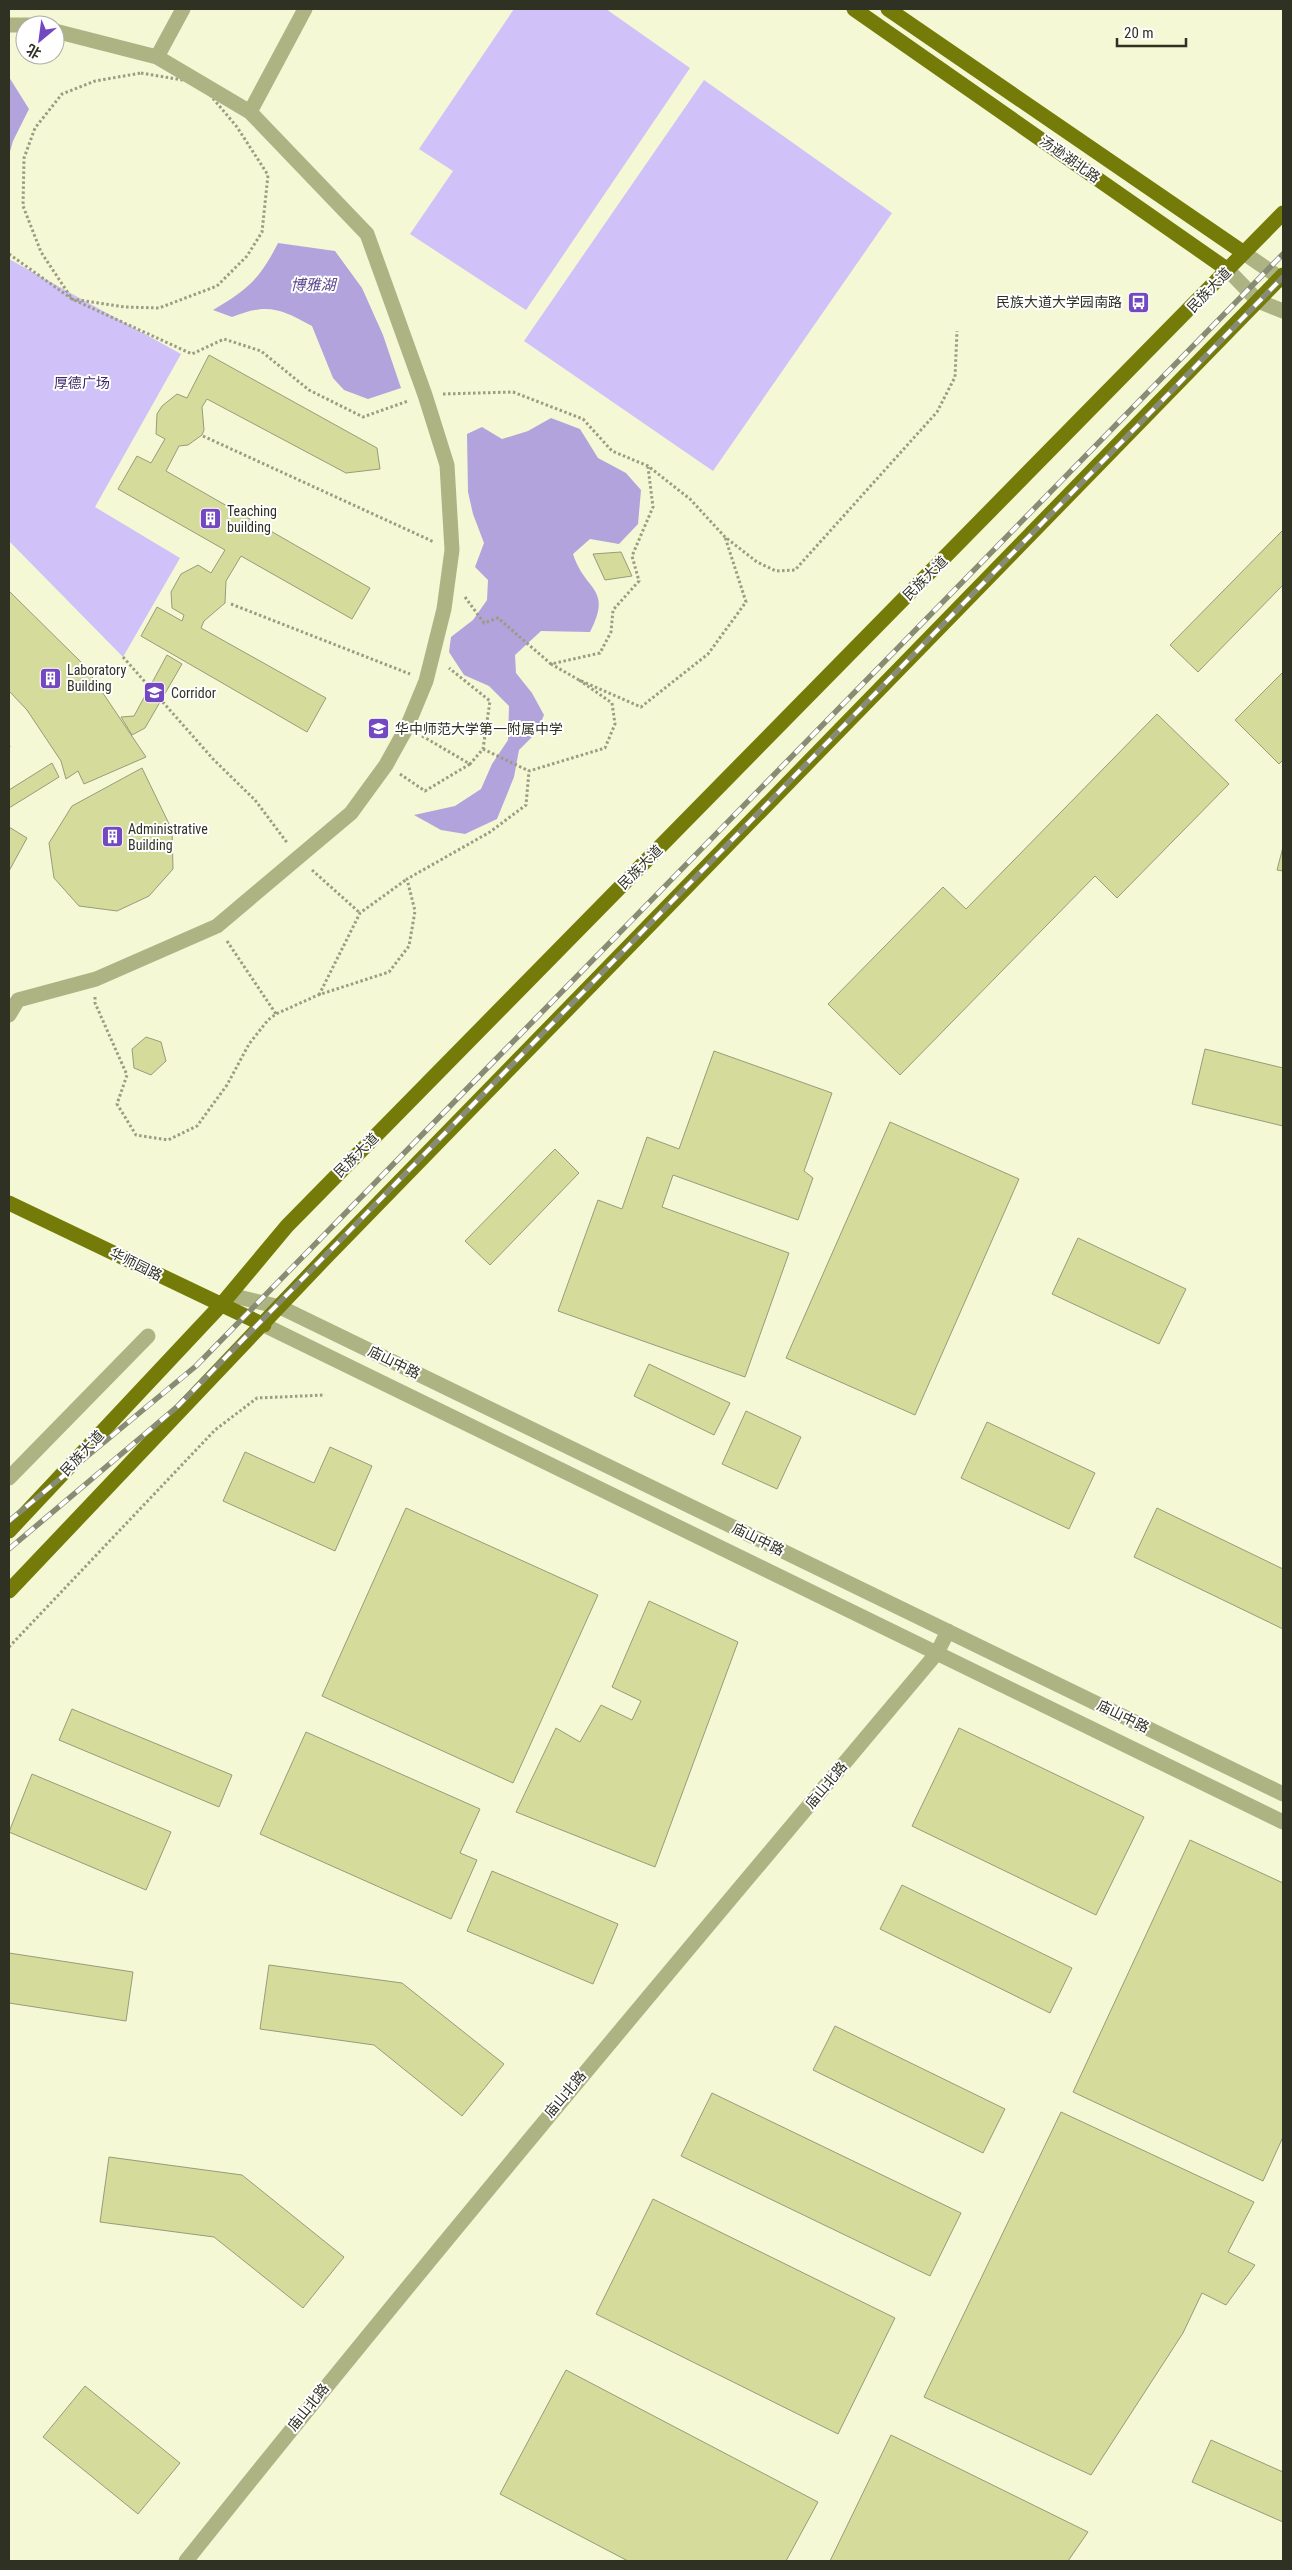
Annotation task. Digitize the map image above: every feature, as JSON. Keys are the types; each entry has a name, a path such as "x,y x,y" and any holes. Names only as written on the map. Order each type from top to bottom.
{"main road":[{"name":"汤逊湖北路","path":"854,9 1228,270"},
{"name":"汤逊湖北路","path":"888,9 1244,253"},
{"name":"民族大道","path":"9,1531 225,1300 287,1226 1283,213"},
{"path":"9,1591 280,1307 1282,278"},
{"name":"华师园路","path":"9,1203 225,1300 264,1325"}],"street":[{"path":"156,56 183,9"},
{"path":"250,112 305,9"},
{"path":"9,1015 18,1000 96,979 217,926 351,813 386,765 407,726 426,680 444,609 452,550 447,466 425,395 367,234 250,112 156,56 65,34"},
{"name":"汤逊湖北路","path":"1244,253 1282,278"},
{"name":"汤逊湖北路","path":"1228,270 1258,301 1283,311"},
{"name":"庙山中路","path":"225,1300 280,1307 1283,1794"},
{"name":"庙山中路","path":"264,1325 1283,1822"},
{"path":"9,1478 148,1336"},
{"name":"庙山北路","path":"186,2561 355,2349 508,2162 936,1653 948,1631"}],"path":[{"path":"141,73 200,83 237,127 268,175 262,232 247,256 217,286 159,308 126,307 72,299 41,252 23,206 24,158 35,128 62,94 95,81 141,73"},
{"path":"9,254 72,299 192,354 224,339 261,351 309,390 363,417 425,395 512,392 583,419 612,451 648,466 690,498 725,537 757,562 776,571 795,570 937,412 956,377 957,331"},
{"path":"203,436 452,550"},
{"path":"551,664 600,653 611,632 613,610 639,581 632,556 653,507 648,466"},
{"path":"579,680 641,707 708,654 746,602 725,537"},
{"path":"461,591 484,623 498,618 551,664 579,680 612,703 615,724 605,748 529,771 483,749"},
{"path":"231,604 426,680"},
{"path":"386,765 425,791 470,764 483,749 490,701 433,655"},
{"path":"123,657 213,759 255,800 299,858 360,913"},
{"path":"407,726 470,764"},
{"path":"318,995 360,913 407,879 490,832 526,805 529,771"},
{"path":"96,979 95,1003 127,1075 117,1104 136,1135 168,1140 196,1126 227,1085 249,1044 268,1020 276,1014 318,995 389,972 410,946 415,911 407,879"},
{"path":"217,926 276,1014"},
{"path":"9,1648 215,1430 257,1398 325,1394"}],"green space":[{"path":"514,9 606,9 690,68 526,310 410,234 453,171 419,149"},
{"path":"704,80 892,213 713,471 524,341"},
{"name":"厚德广场","path":"9,259 181,354 95,507 180,558 123,657 9,541"}],"water":[{"path":"9,77 29,109 13,141 9,155"},
{"name":"博雅湖","path":"278,243 335,251 362,288 383,335 401,388 368,399 344,390 333,378 312,326 291,315 264,309 232,317 213,310 244,290 252,282 265,266"},
{"path":"551,418 580,429 598,458 626,473 641,490 638,524 619,544 590,539 573,554 578,566 595,590 598,598 599,606 590,632 541,631 515,655 516,673 532,693 544,715 537,732 519,750 514,777 497,819 465,834 441,830 414,815 455,806 481,789 492,764 508,740 509,706 489,686 464,675 449,652 451,637 473,620 487,600 488,580 475,567 484,543 473,514 468,492 467,434 482,427 502,439 528,431"}],"building":[{"name":"Teaching building","path":"209,355 377,448 380,469 346,473 207,399 202,407 204,430 202,435 188,445 179,446 166,471 370,588 352,619 241,556 226,581 225,603 204,621 201,628 326,698 307,732 141,636 157,607 182,621 184,615 172,608 171,592 181,574 198,565 211,573 225,550 118,489 137,456 151,463 165,439 156,434 157,414 162,406 177,394 187,398"},
{"path":"1283,530 1283,585 1198,672 1170,645"},
{"path":"621,552 632,576 605,580 593,554"},
{"name":"Laboratory Building","path":"9,591 84,665 146,757 84,784 78,771 66,779 61,761 27,710 9,691"},
{"name":"Corridor","path":"167,655 182,664 145,728 132,735 121,717 134,716"},
{"path":"1283,672 1283,760 1279,764 1235,720"},
{"path":"1157,714 1229,784 1117,898 1095,876 900,1075 828,1004 943,887 966,909"},
{"path":"52,763 59,777 9,808 9,790"},
{"name":"Administrative Building","path":"142,768 172,830 173,869 149,896 117,911 79,906 54,878 49,843 72,806"},
{"path":"9,827 27,838 9,871"},
{"path":"1283,847 1283,871 1277,870"},
{"path":"146,1037 161,1042 166,1061 151,1075 134,1068 132,1049"},
{"path":"1205,1049 1283,1068 1283,1126 1192,1104"},
{"path":"714,1051 832,1093 804,1171 813,1178 798,1220 673,1175 662,1207 789,1253 745,1377 558,1311 598,1200 622,1209 647,1137 679,1149"},
{"path":"890,1122 1019,1179 915,1415 786,1358"},
{"path":"555,1149 579,1173 490,1265 465,1241"},
{"path":"1078,1238 1186,1289 1159,1344 1052,1294"},
{"path":"649,1364 730,1403 714,1435 634,1396"},
{"path":"746,1411 801,1437 777,1489 722,1464"},
{"path":"987,1422 1095,1473 1069,1529 961,1478"},
{"path":"330,1447 372,1466 335,1551 223,1501 245,1452 314,1483"},
{"path":"406,1508 598,1595 513,1783 322,1696"},
{"path":"1157,1508 1283,1569 1283,1629 1134,1557"},
{"path":"649,1601 738,1642 655,1867 516,1812 556,1728 580,1742 601,1705 632,1720 641,1701 612,1687"},
{"path":"72,1709 232,1775 219,1807 59,1740"},
{"path":"959,1728 1144,1817 1096,1915 912,1826"},
{"path":"306,1732 480,1809 460,1853 477,1860 451,1919 260,1834"},
{"path":"32,1774 171,1832 146,1890 9,1832"},
{"path":"1190,1840 1283,1883 1283,2137 1263,2181 1073,2092"},
{"path":"492,1871 618,1924 593,1984 467,1931"},
{"path":"902,1885 1072,1968 1050,2013 880,1929"},
{"path":"9,1953 133,1972 126,2021 9,2003"},
{"path":"269,1965 402,1983 504,2064 462,2116 374,2045 260,2029"},
{"path":"835,2026 1005,2109 983,2153 813,2070"},
{"path":"712,2093 961,2213 930,2276 681,2156"},
{"path":"1061,2112 1254,2202 1228,2252 1255,2265 1226,2305 1202,2293 1183,2333 1091,2475 924,2397"},
{"path":"109,2157 242,2175 344,2257 303,2308 214,2237 100,2222"},
{"path":"653,2199 895,2318 838,2434 596,2314"},
{"path":"566,2370 818,2502 786,2561 628,2561 500,2494"},
{"path":"85,2386 180,2463 138,2514 43,2437"},
{"path":"891,2435 1088,2532 1068,2561 830,2561"},
{"path":"1211,2440 1283,2472 1283,2522 1192,2482"}],"railway":[{"path":"9,1521 196,1366 1283,254"},
{"path":"9,1549 178,1406 1283,277"}],"place":[{"name":"民族大道大学园南路","path":"1138,302"},
{"name":"Teaching building","path":"211,519"},
{"name":"Laboratory Building","path":"51,678"},
{"name":"Corridor","path":"155,693"},
{"name":"华中师范大学第一附属中学","path":"379,729"},
{"name":"Administrative Building","path":"112,837"}]}
